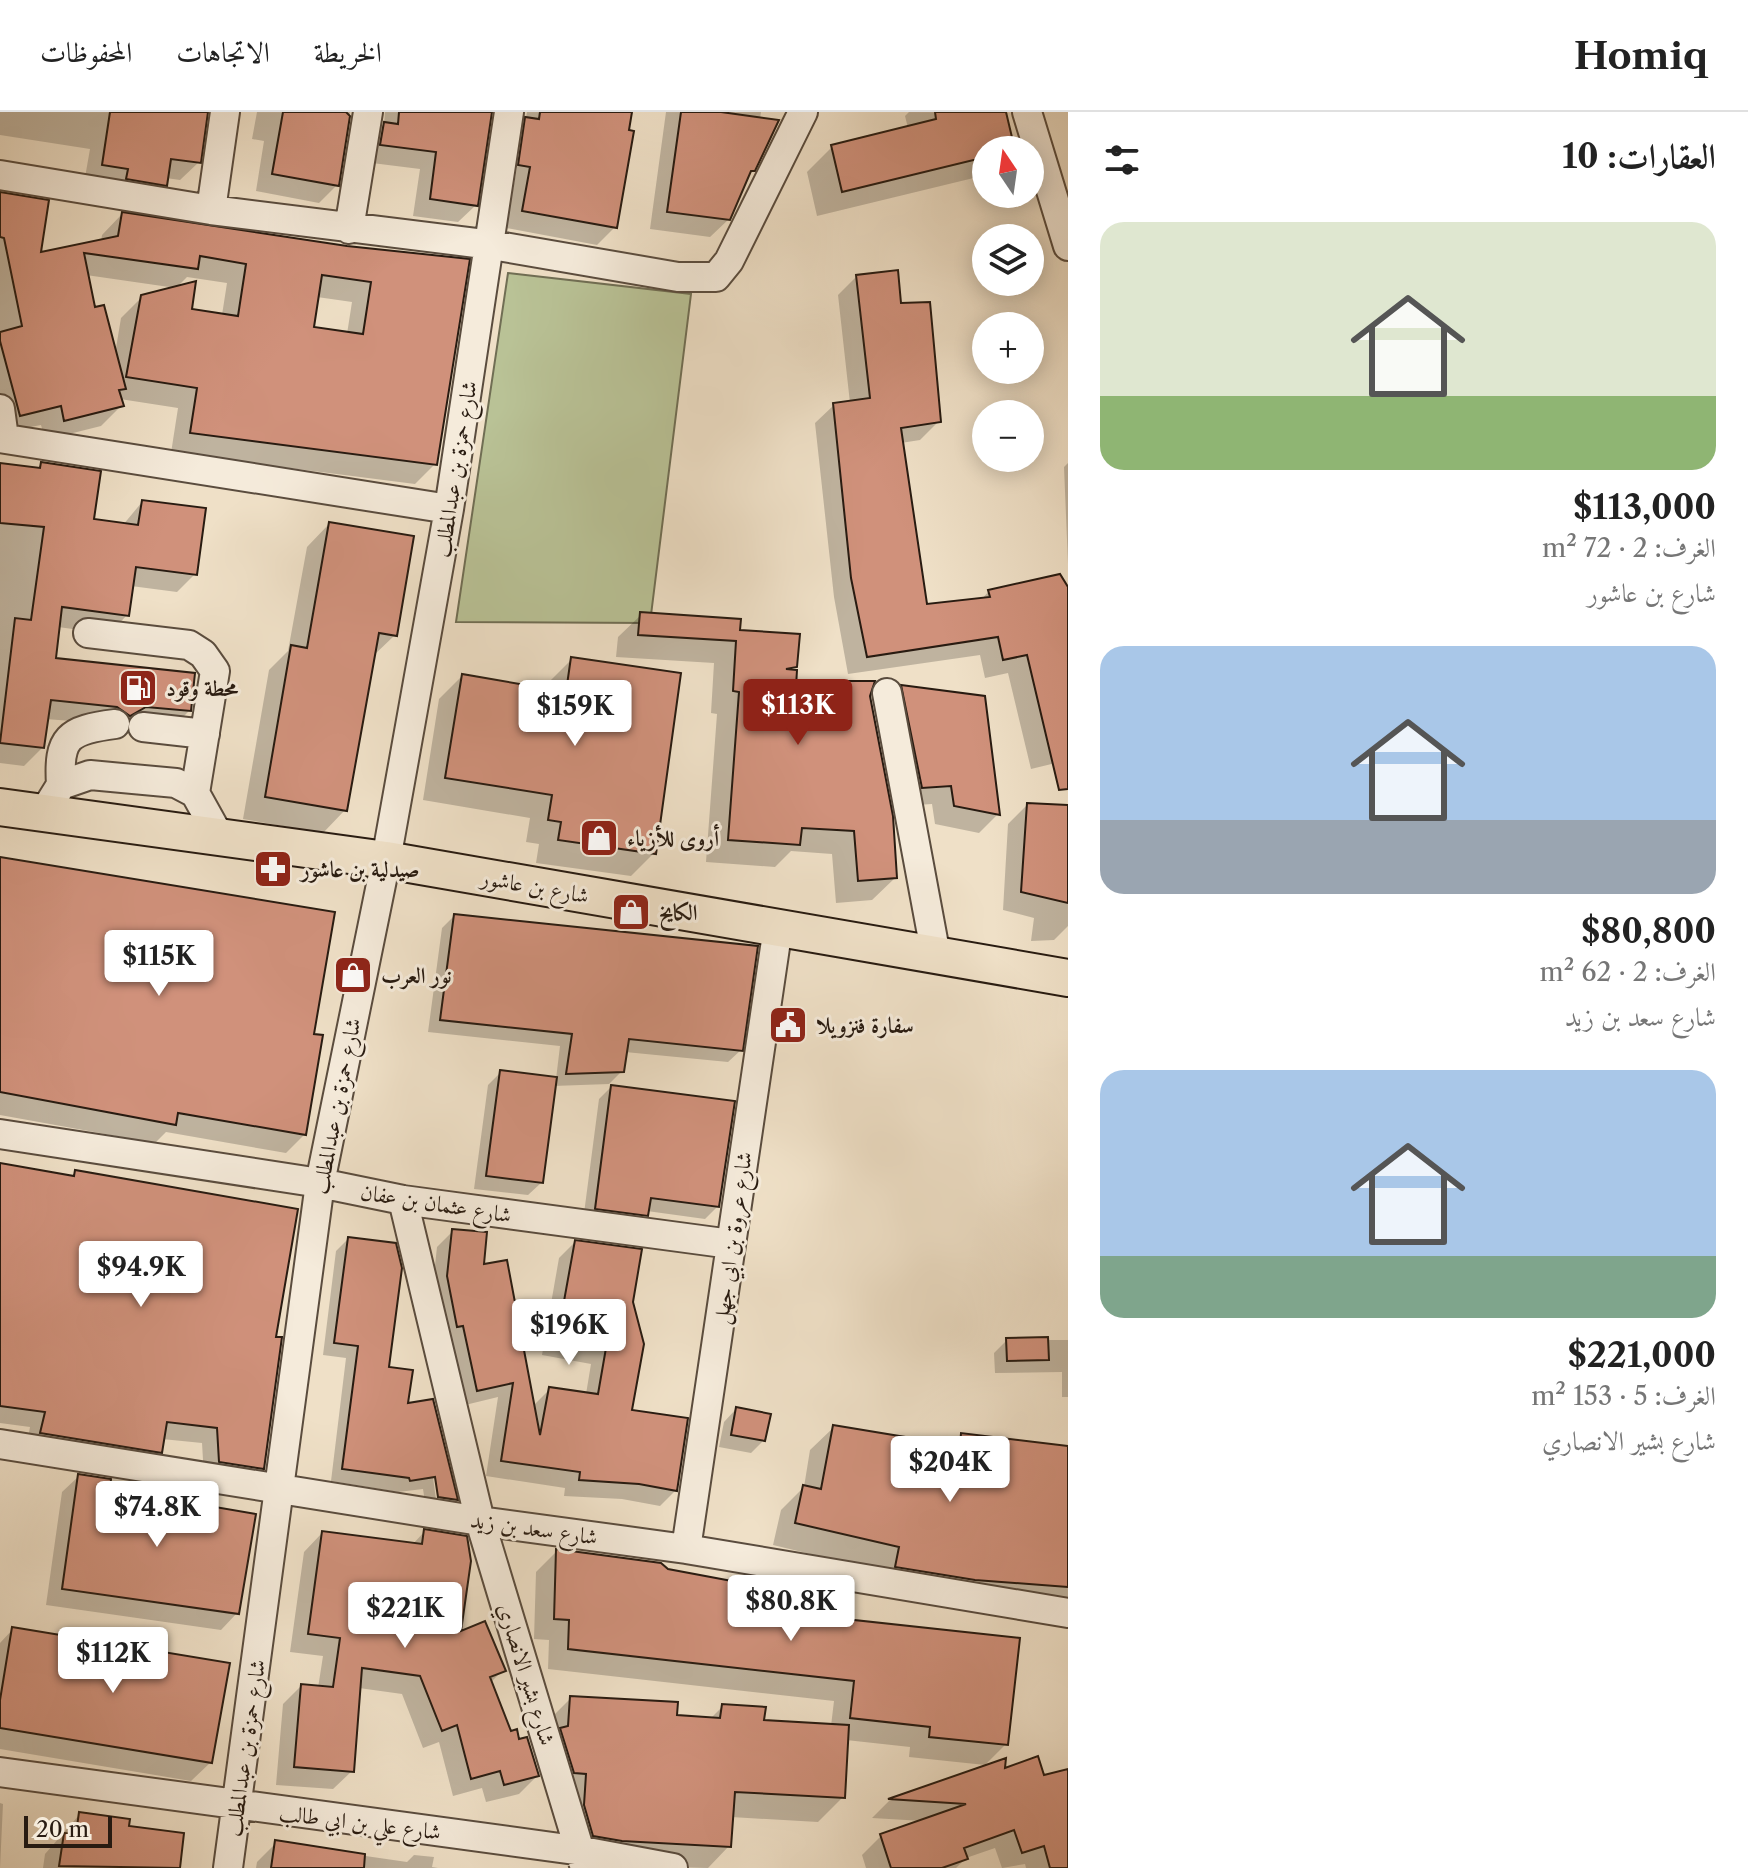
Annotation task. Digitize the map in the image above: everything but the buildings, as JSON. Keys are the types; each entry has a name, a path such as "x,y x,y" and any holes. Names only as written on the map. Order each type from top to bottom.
{"main road":[{"name":"شارع بن عاشور","path":"0,807 52,799 220,838 386,860 1068,978"}],"street":[{"path":"211,210 225,112"},
{"path":"349,229 368,112"},
{"name":"شارع حمزة بن عبدالمطلب","path":"228,1868 239,1806 320,1183 386,860 449,509 492,245 509,112"},
{"path":"0,175 211,210 492,245 678,277 716,277 729,261 803,112"},
{"path":"1027,112 1068,246"},
{"path":"0,409 2,438 449,509"},
{"path":"88,633 189,645 203,654 215,671 195,793"},
{"path":"887,693 936,956"},
{"path":"52,799 59,754 68,739 88,728 115,724"},
{"path":"143,727 205,734"},
{"path":"52,799 90,775 176,783 195,793 220,838"},
{"name":"شارع عروة بن ابي جهل","path":"686,1549 778,927"},
{"name":"شارع عثمان بن عفان","path":"0,1134 320,1183 403,1200 731,1244"},
{"name":"شارع بشير الانصاري","path":"403,1200 480,1521 584,1859"},
{"name":"شارع سعد بن زيد","path":"0,1444 480,1521 686,1549 1068,1613"},
{"name":"شارع علي بن ابي طالب","path":"0,1772 584,1859 673,1868"}],"green space":[{"path":"508,273 691,294 650,623 456,622"}],"place":[{"name":"محطة وقود","path":"138,688"},
{"name":"أروى للأزياء","path":"599,838"},
{"name":"صيدلية بن عاشور","path":"273,869"},
{"name":"الكايخ","path":"631,912"},
{"name":"نور العرب","path":"353,975"},
{"name":"سفارة فنزويلا","path":"788,1025"}]}
